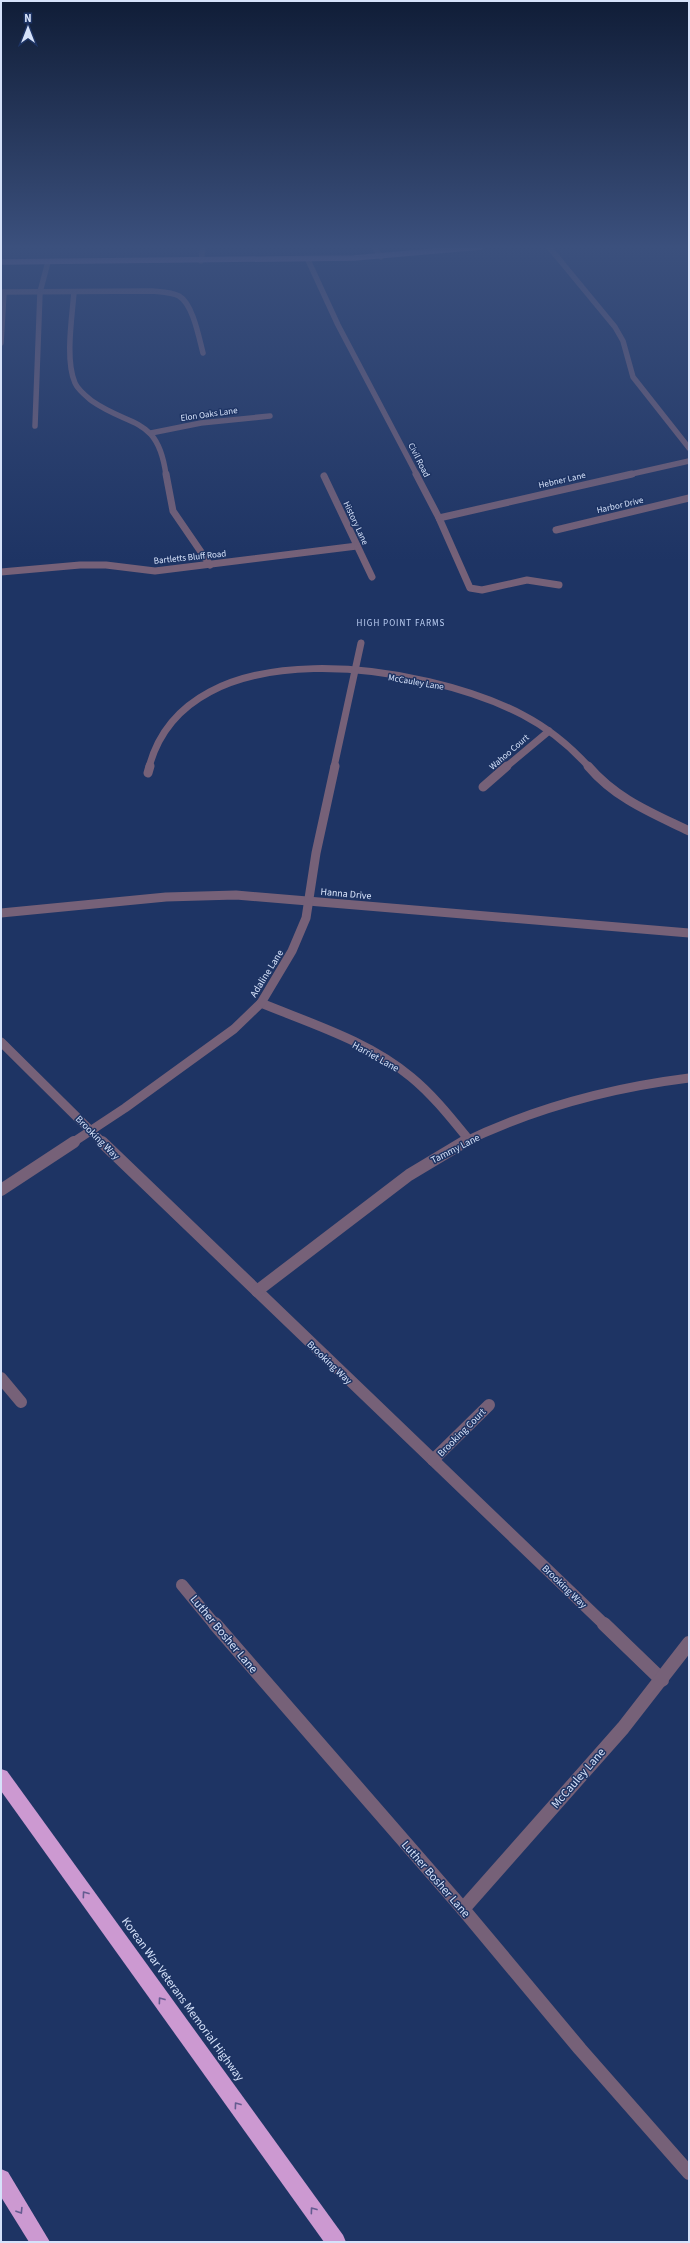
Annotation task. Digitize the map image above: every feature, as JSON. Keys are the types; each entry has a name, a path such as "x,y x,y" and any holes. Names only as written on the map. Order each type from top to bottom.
{"highway":[{"name":"Korean War Veterans Memorial Highway","path":"1,1778 336,2242"},
{"path":"1,2179 40,2242"}],"street":[{"path":"35,426 38,352"},
{"path":"72,352 72,368 76,385 89,399 131,420 152,433 160,447 171,509 210,564"},
{"name":"Civil Road","path":"353,352 439,518 470,588 482,590 528,580 559,586"},
{"path":"626,352 633,377 689,448"},
{"name":"Elon Oaks Lane","path":"152,433 201,424 270,416"},
{"name":"Hebner Lane","path":"439,518 689,461"},
{"name":"History Lane","path":"324,476 372,577"},
{"name":"Harbor Drive","path":"556,530 689,498"},
{"name":"Bartletts Bluff Road","path":"1,572 80,565 106,565 155,572 357,546"},
{"name":"Adaline Lane","path":"1,1190 90,1129 125,1108 234,1029 261,1003 292,951 304,922 361,643"},
{"name":"McCauley Lane","path":"148,773 156,744 163,730 183,709 211,692 245,679 290,670 354,672 423,682 461,691 506,707 549,731 578,755 598,778 619,796 652,815 689,831"},
{"name":"Wahoo Court","path":"482,788 549,731"},
{"name":"Hanna Drive","path":"1,913 166,897 236,895 689,933"},
{"name":"Harriet Lane","path":"261,1003 363,1047 402,1070 429,1094 469,1140"},
{"name":"Brooking Way","path":"1,1042 257,1292 662,1680"},
{"name":"Tammy Lane","path":"257,1292 408,1175 438,1156 469,1140 509,1122 575,1099 614,1089 689,1078"},
{"path":"1,1378 21,1402"},
{"name":"Brooking Court","path":"433,1460 489,1404"},
{"name":"Luther Bosher Lane","path":"182,1585 244,1659 463,1909 580,2049 689,2173"},
{"name":"McCauley Lane","path":"463,1909 623,1728 662,1680 689,1643"}],"district":[{"name":"HIGH POINT FARMS","path":"401,623"}]}
